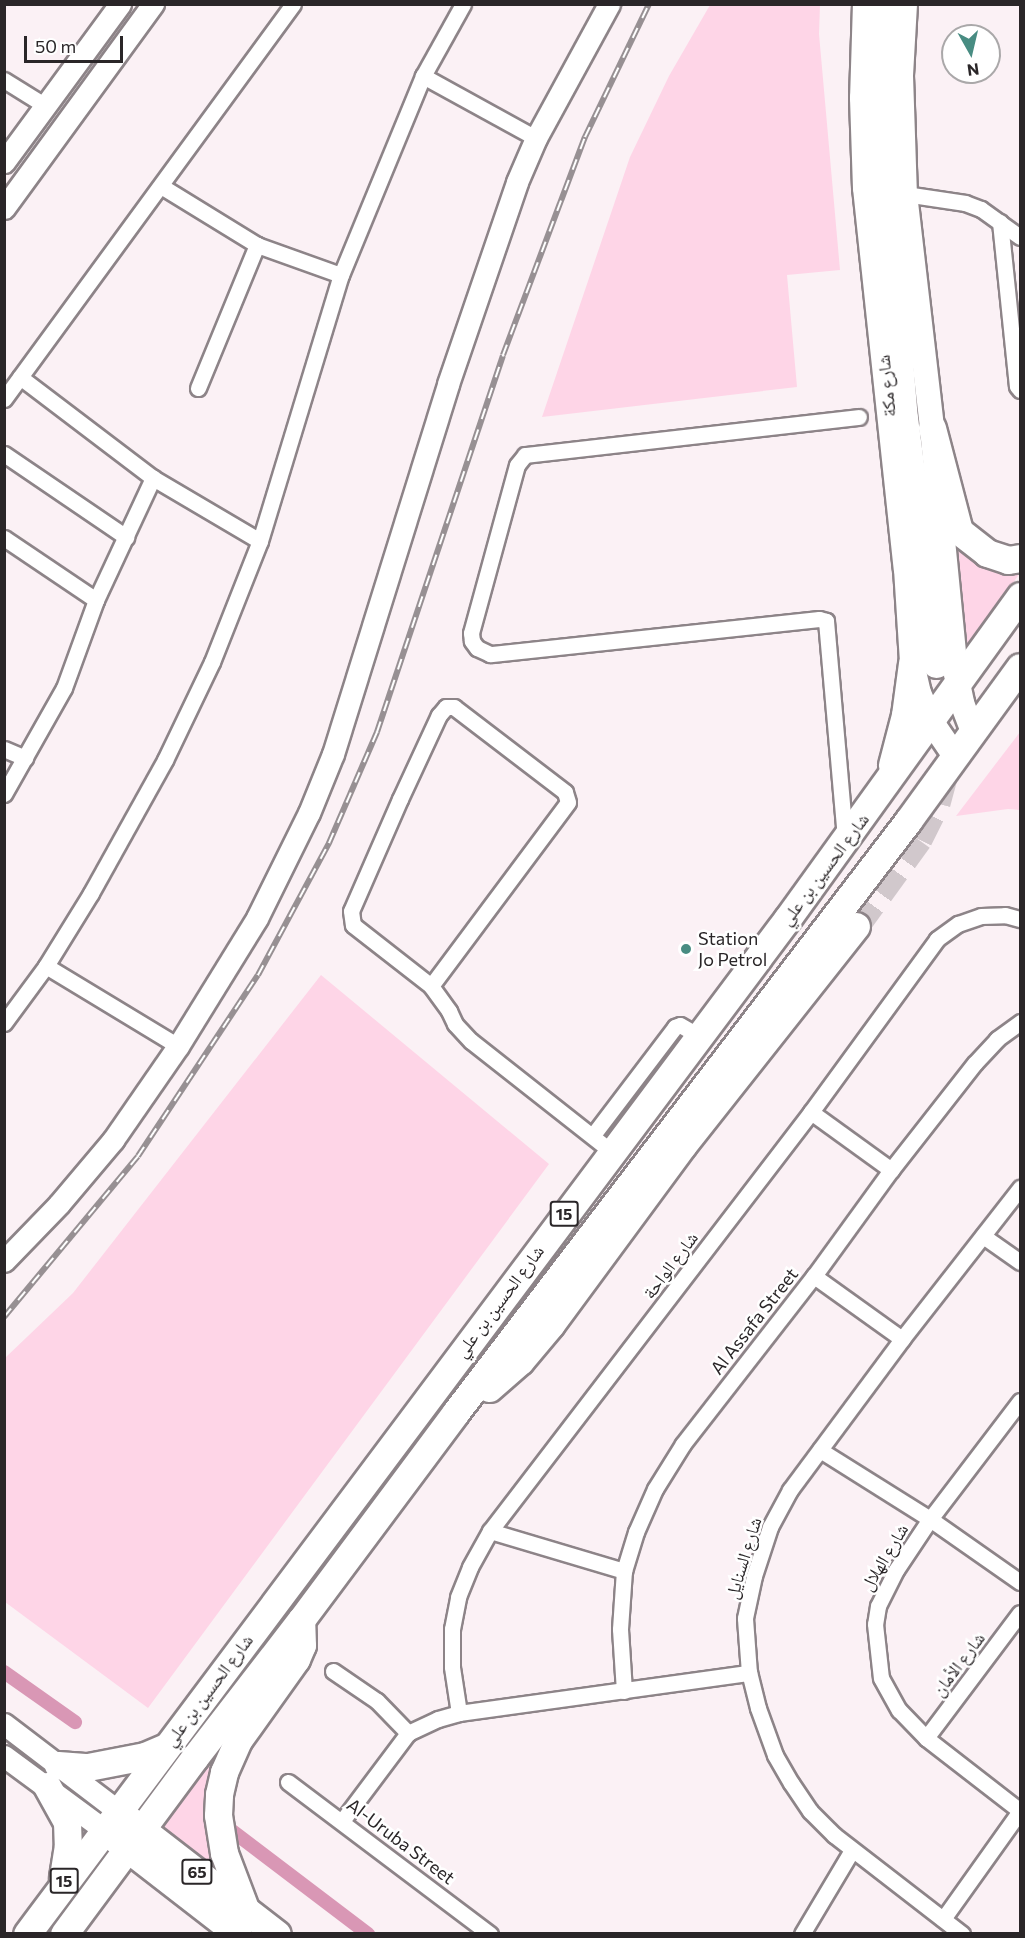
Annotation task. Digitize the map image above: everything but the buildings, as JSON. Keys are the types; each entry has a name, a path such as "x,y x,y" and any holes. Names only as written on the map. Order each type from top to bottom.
{"highway":[{"path":"883,789 924,663 881,146 881,41 885,4"},
{"path":"932,428 959,531 987,554 1008,560 1020,558"},
{"name":"شارع الحسين بن علي","path":"110,1820 602,1143 656,1072 699,1036 883,789 1020,596"},
{"name":"شارع الحسين بن علي","path":"134,1838 955,756 1020,667"},
{"path":"456,1412 486,1391 520,1361 551,1324 683,1145 856,926"},
{"path":"242,1922 222,1843 218,1815 219,1794 224,1772 239,1738 296,1659 302,1645 301,1620"},
{"path":"62,1886 68,1845 67,1822 53,1776 145,1756 164,1748"},
{"name":"65","path":"110,1820 242,1922"},
{"name":"15","path":"27,1934 110,1820"},
{"name":"65","path":"134,1838 168,1879 242,1922 277,1934"},
{"name":"15","path":"64,1934 134,1838"},
{"path":"103,1880 134,1870 168,1879"}],"main road":[{"path":"905,4 901,76 905,194 958,684 973,731"},
{"name":"شارع مكة","path":"863,11 864,188 906,568 924,663 919,693 931,721 955,756"}],"street":[{"path":"4,162 120,4"},
{"path":"4,208 153,4"},
{"path":"4,399 293,4"},
{"path":"4,1023 46,966 132,822 189,713 231,619 260,541 341,275 423,76 464,4"},
{"path":"4,1261 59,1204 113,1140 178,1046 257,918 309,813 333,754 448,384 517,182 536,138 609,4"},
{"path":"423,76 536,138"},
{"path":"4,80 46,106"},
{"path":"161,186 257,245 341,275"},
{"path":"905,194 965,203 981,209 1020,237"},
{"path":"1000,222 1017,386 1020,390"},
{"path":"198,388 257,245"},
{"path":"20,377 153,478 260,541"},
{"path":"845,841 826,621 490,654 477,648 472,641 471,633 517,465 525,455 859,417"},
{"path":"4,454 126,537"},
{"path":"4,794 64,688 96,600 153,478"},
{"path":"4,538 96,600"},
{"path":"431,986 568,802 564,792 454,707 446,707 439,715 351,911 352,925 431,986 465,1036 602,1143"},
{"path":"4,749 25,758"},
{"name":"شارع الواحة","path":"459,1713 452,1667 452,1629 458,1597 490,1531 811,1112 937,939 958,924 981,916 1005,915 1020,919"},
{"path":"46,966 178,1046"},
{"name":"Al Assafa Street","path":"624,1691 620,1629 624,1571 636,1532 655,1490 683,1444 814,1276 891,1170 975,1063 997,1039 1020,1022"},
{"path":"811,1112 891,1170"},
{"name":"شارع السنايل","path":"962,1934 852,1850 810,1810 790,1783 766,1733 749,1673 745,1618 754,1576 770,1527 790,1490 902,1339 1020,1188"},
{"path":"983,1236 1020,1262"},
{"path":"814,1276 902,1339"},
{"name":"شارع الهلال","path":"1020,1401 1015,1419 930,1519 887,1585 878,1606 875,1624 879,1665 884,1685 899,1710 926,1738 1020,1811"},
{"path":"820,1450 930,1519 1020,1582"},
{"path":"490,1531 624,1571"},
{"name":"شارع الأمان","path":"926,1738 1020,1613"},
{"path":"333,1671 376,1701 408,1733"},
{"path":"342,1821 408,1733 419,1726 459,1713 749,1673"},
{"path":"4,1724 53,1776 110,1820"},
{"path":"4,1756 53,1776"},
{"name":"Al-Uruba Street","path":"288,1782 490,1934"},
{"path":"943,1919 1020,1811"},
{"path":"801,1934 852,1850"}],"shaded area":[{"path":"710,5 820,5 819,34 840,270 787,275 797,387 542,417 630,157 669,76"},
{"path":"959,549 982,563 1020,573 966,650 951,554"},
{"path":"1020,732 1020,810 1008,809 956,816"},
{"path":"321,975 549,1164 148,1708 5,1602 5,1358 73,1293"},
{"path":"219,1738 209,1772 204,1804 209,1846 220,1875 156,1823"}],"waterway":[{"path":"4,1672 75,1722"},
{"path":"231,1830 368,1934"}],"tunnel":[{"path":"856,926 919,839 937,803 946,770"}],"railway":[{"path":"4,1317 138,1156 258,975 329,843 377,732 503,355 585,137 649,4"}],"place":[{"name":"Station Jo Petrol","path":"686,949"}]}
